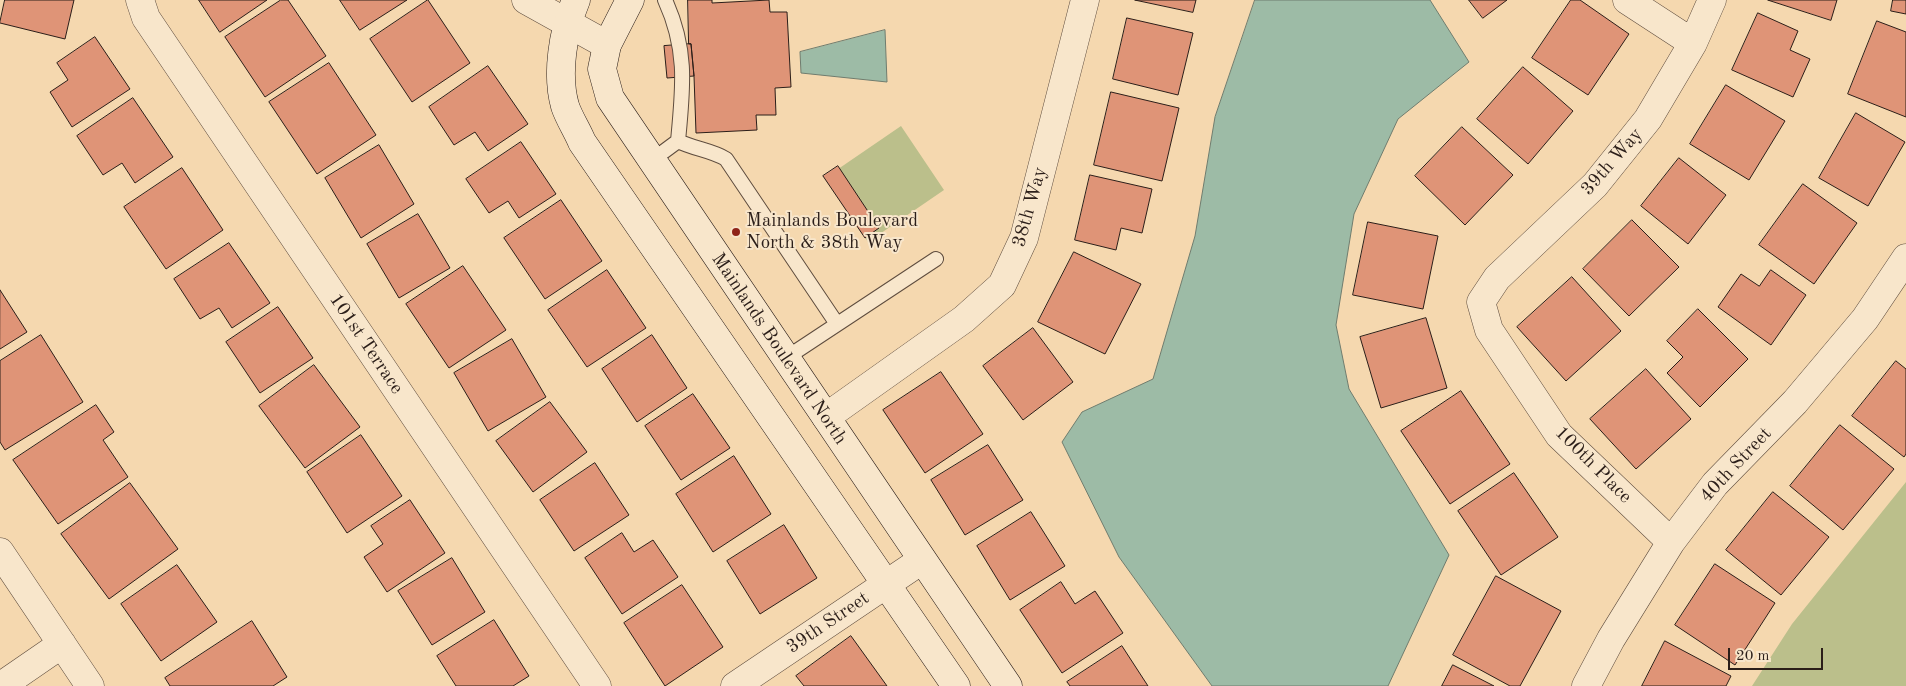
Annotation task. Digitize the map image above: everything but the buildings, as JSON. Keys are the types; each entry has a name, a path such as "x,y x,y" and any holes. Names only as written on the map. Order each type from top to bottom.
{"street":[{"name":"101st Terrace","path":"140,0 146,18 597,686"},
{"path":"526,0 572,11 607,45"},
{"name":"Mainlands Boulevard North","path":"630,0 607,45 602,68 610,98 650,160 1008,686"},
{"name":"38th Way","path":"826,417 964,319 1002,285 1024,238 1085,0"},
{"path":"1627,0 1693,43"},
{"name":"39th Way","path":"1481,302 1497,278 1595,185 1648,119 1693,43 1712,0"},
{"path":"572,11 560,65 565,106 582,142 956,686"},
{"name":"40th Street","path":"1586,686 1611,639 1671,542 1715,484 1795,402 1865,319 1906,258"},
{"name":"100th Place","path":"1481,302 1489,330 1559,435 1671,542"},
{"path":"0,552 90,686"},
{"name":"39th Street","path":"735,686 922,560"},
{"path":"1,686 62,644"}],"lane":[{"path":"665,0 675,21 680,43 683,81 678,141"},
{"path":"650,160 678,141"},
{"path":"678,141 692,148 716,153 726,160 837,324"},
{"path":"786,358 936,259"}],"green space":[{"path":"901,126 944,190 868,242 825,178"},
{"path":"1906,482 1906,686 1752,686 1792,624"}],"shaded area":[{"path":"1255,0 1430,0 1469,62 1398,119 1354,214 1336,325 1349,389 1449,555 1388,686 1212,686 1119,557 1062,442 1082,412 1153,379 1195,236 1215,117"},
{"path":"885,30 887,82 801,73 800,52"}],"place":[{"name":"Mainlands Boulevard North & 38th Way","path":"736,232"}]}
